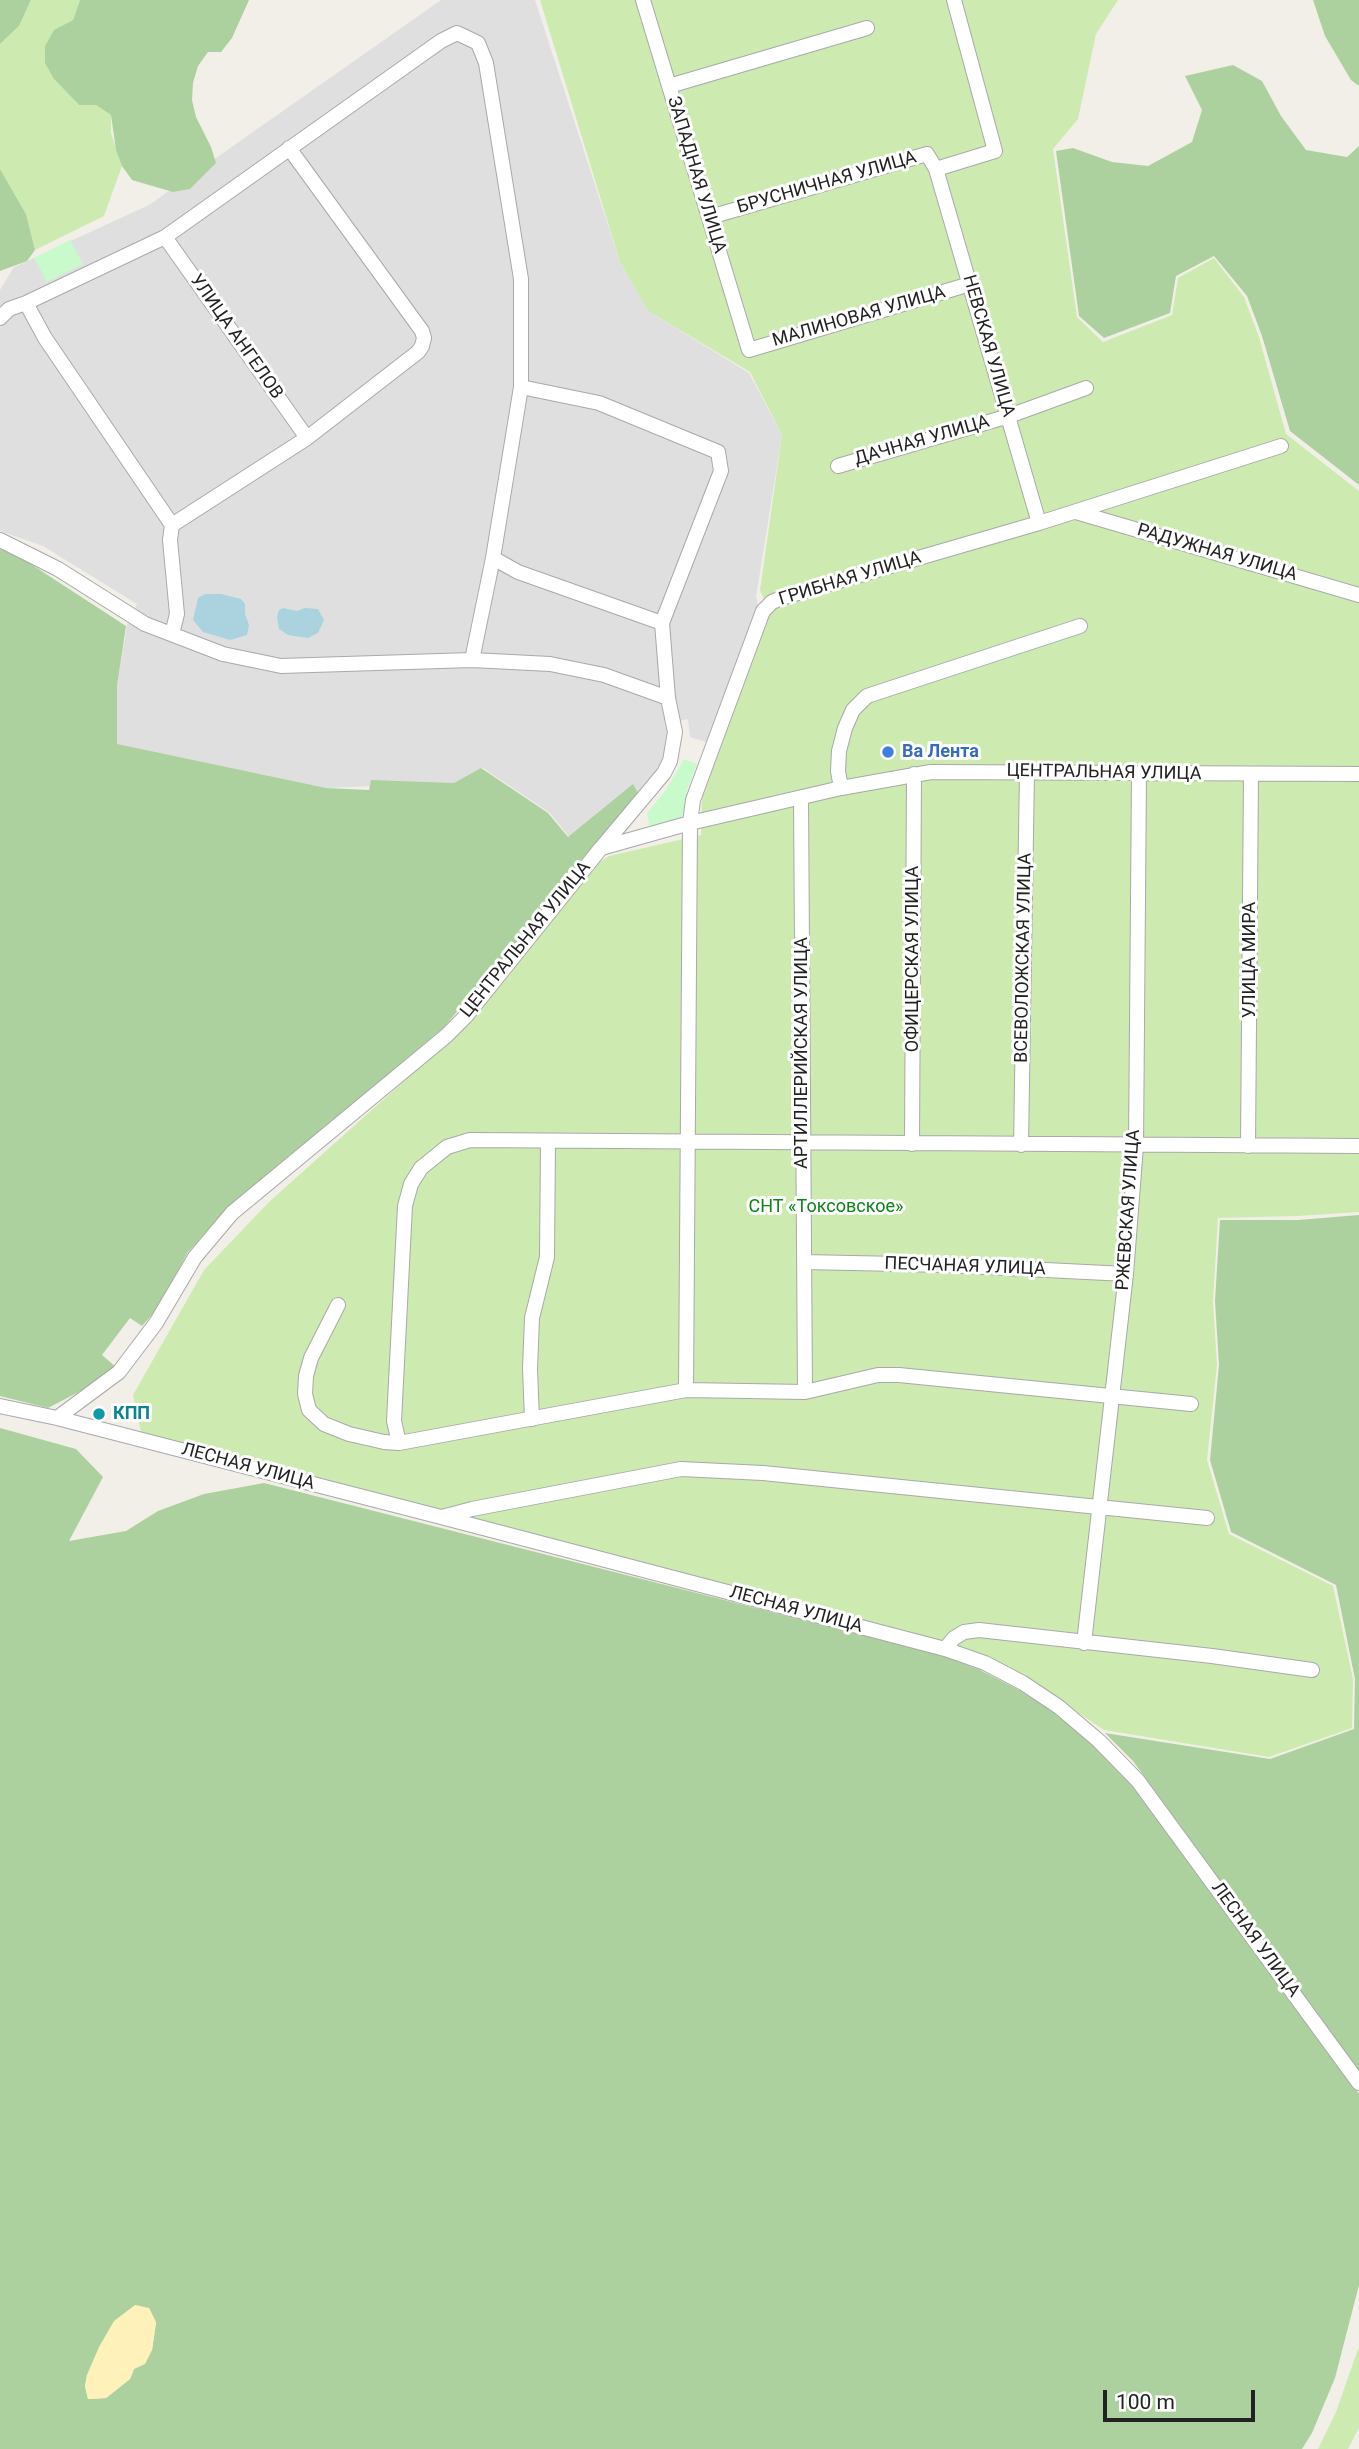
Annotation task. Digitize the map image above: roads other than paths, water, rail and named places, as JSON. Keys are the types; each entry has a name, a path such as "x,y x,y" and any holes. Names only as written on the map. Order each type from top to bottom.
{"street":[{"name":"ЗАПАДНАЯ УЛИЦА","path":"643,0 749,350"},
{"path":"936,169 995,151 954,0"},
{"path":"670,86 867,28"},
{"path":"0,318 9,309 165,237 441,41 457,33 478,43 486,63 521,279 521,387 493,558 472,660"},
{"path":"172,525 307,438 418,352 424,338 422,331 289,148"},
{"name":"БРУСНИЧНАЯ УЛИЦА","path":"710,217 927,154 936,169"},
{"name":"НЕВСКАЯ УЛИЦА","path":"936,169 1039,523"},
{"name":"УЛИЦА АНГЕЛОВ","path":"165,237 307,438"},
{"name":"МАЛИНОВАЯ УЛИЦА","path":"749,350 970,284"},
{"path":"26,303 45,338 172,525 170,540 177,614 172,634"},
{"path":"521,387 599,403 718,452 721,471 662,624 668,698 675,732 670,761 664,773 601,848"},
{"name":"ДАЧНАЯ УЛИЦА","path":"838,466 1009,416 1086,388"},
{"name":"ГРИБНАЯ УЛИЦА","path":"686,1390 690,823 693,800 763,611 772,602 1039,523 1280,446"},
{"name":"РАДУЖНАЯ УЛИЦА","path":"1075,511 1359,595"},
{"path":"0,540 58,569 145,624 223,654 281,666 472,660 550,664 604,675 668,698"},
{"path":"493,558 528,576 662,624"},
{"path":"841,788 838,771 842,739 853,710 867,696 1080,626"},
{"name":"ЦЕНТРАЛЬНАЯ УЛИЦА","path":"57,1418 119,1372 156,1323 195,1257 232,1213 446,1036 466,1016 601,848 690,823 841,788 931,772 1359,774"},
{"name":"ВСЕВОЛОЖСКАЯ УЛИЦА","path":"1021,1145 1027,772"},
{"name":"ОФИЦЕРСКАЯ УЛИЦА","path":"912,1144 914,774"},
{"name":"РЖЕВСКАЯ УЛИЦА","path":"1084,1643 1126,1275 1136,1146 1139,774"},
{"name":"УЛИЦА МИРА","path":"1248,1146 1251,775"},
{"name":"АРТИЛЛЕРИЙСКАЯ УЛИЦА","path":"801,798 805,1392"},
{"path":"399,1443 394,1421 405,1206 411,1184 421,1168 447,1147 470,1140 1359,1146"},
{"path":"532,1419 532,1318 547,1257 548,1141"},
{"name":"ПЕСЧАНАЯ УЛИЦА","path":"804,1262 946,1265 1126,1275"},
{"path":"338,1305 311,1359 306,1376 305,1394 309,1410 324,1424 349,1434 384,1442 399,1443 686,1390 805,1392 878,1376 899,1375 1191,1405"},
{"name":"ЛЕСНАЯ УЛИЦА","path":"0,1406 57,1418 441,1517 945,1649 985,1663 1023,1683 1059,1707 1099,1741 1138,1781 1359,2082"},
{"path":"441,1517 681,1469 763,1473 1207,1518"},
{"path":"945,1649 954,1638 964,1632 978,1630 1312,1670"}],"water":[{"path":"205,594 221,594 241,599 245,604 249,625 247,635 230,640 203,632 193,620 198,598"},
{"path":"283,608 297,611 305,608 318,609 324,620 318,633 308,638 288,635 279,629 277,617 279,610"}],"place":[{"name":"Ва Лента","path":"888,752"},
{"name":"КПП","path":"99,1414"}],"park label":[{"name":"СНТ «Токсовское»","path":"826,1207"}]}
